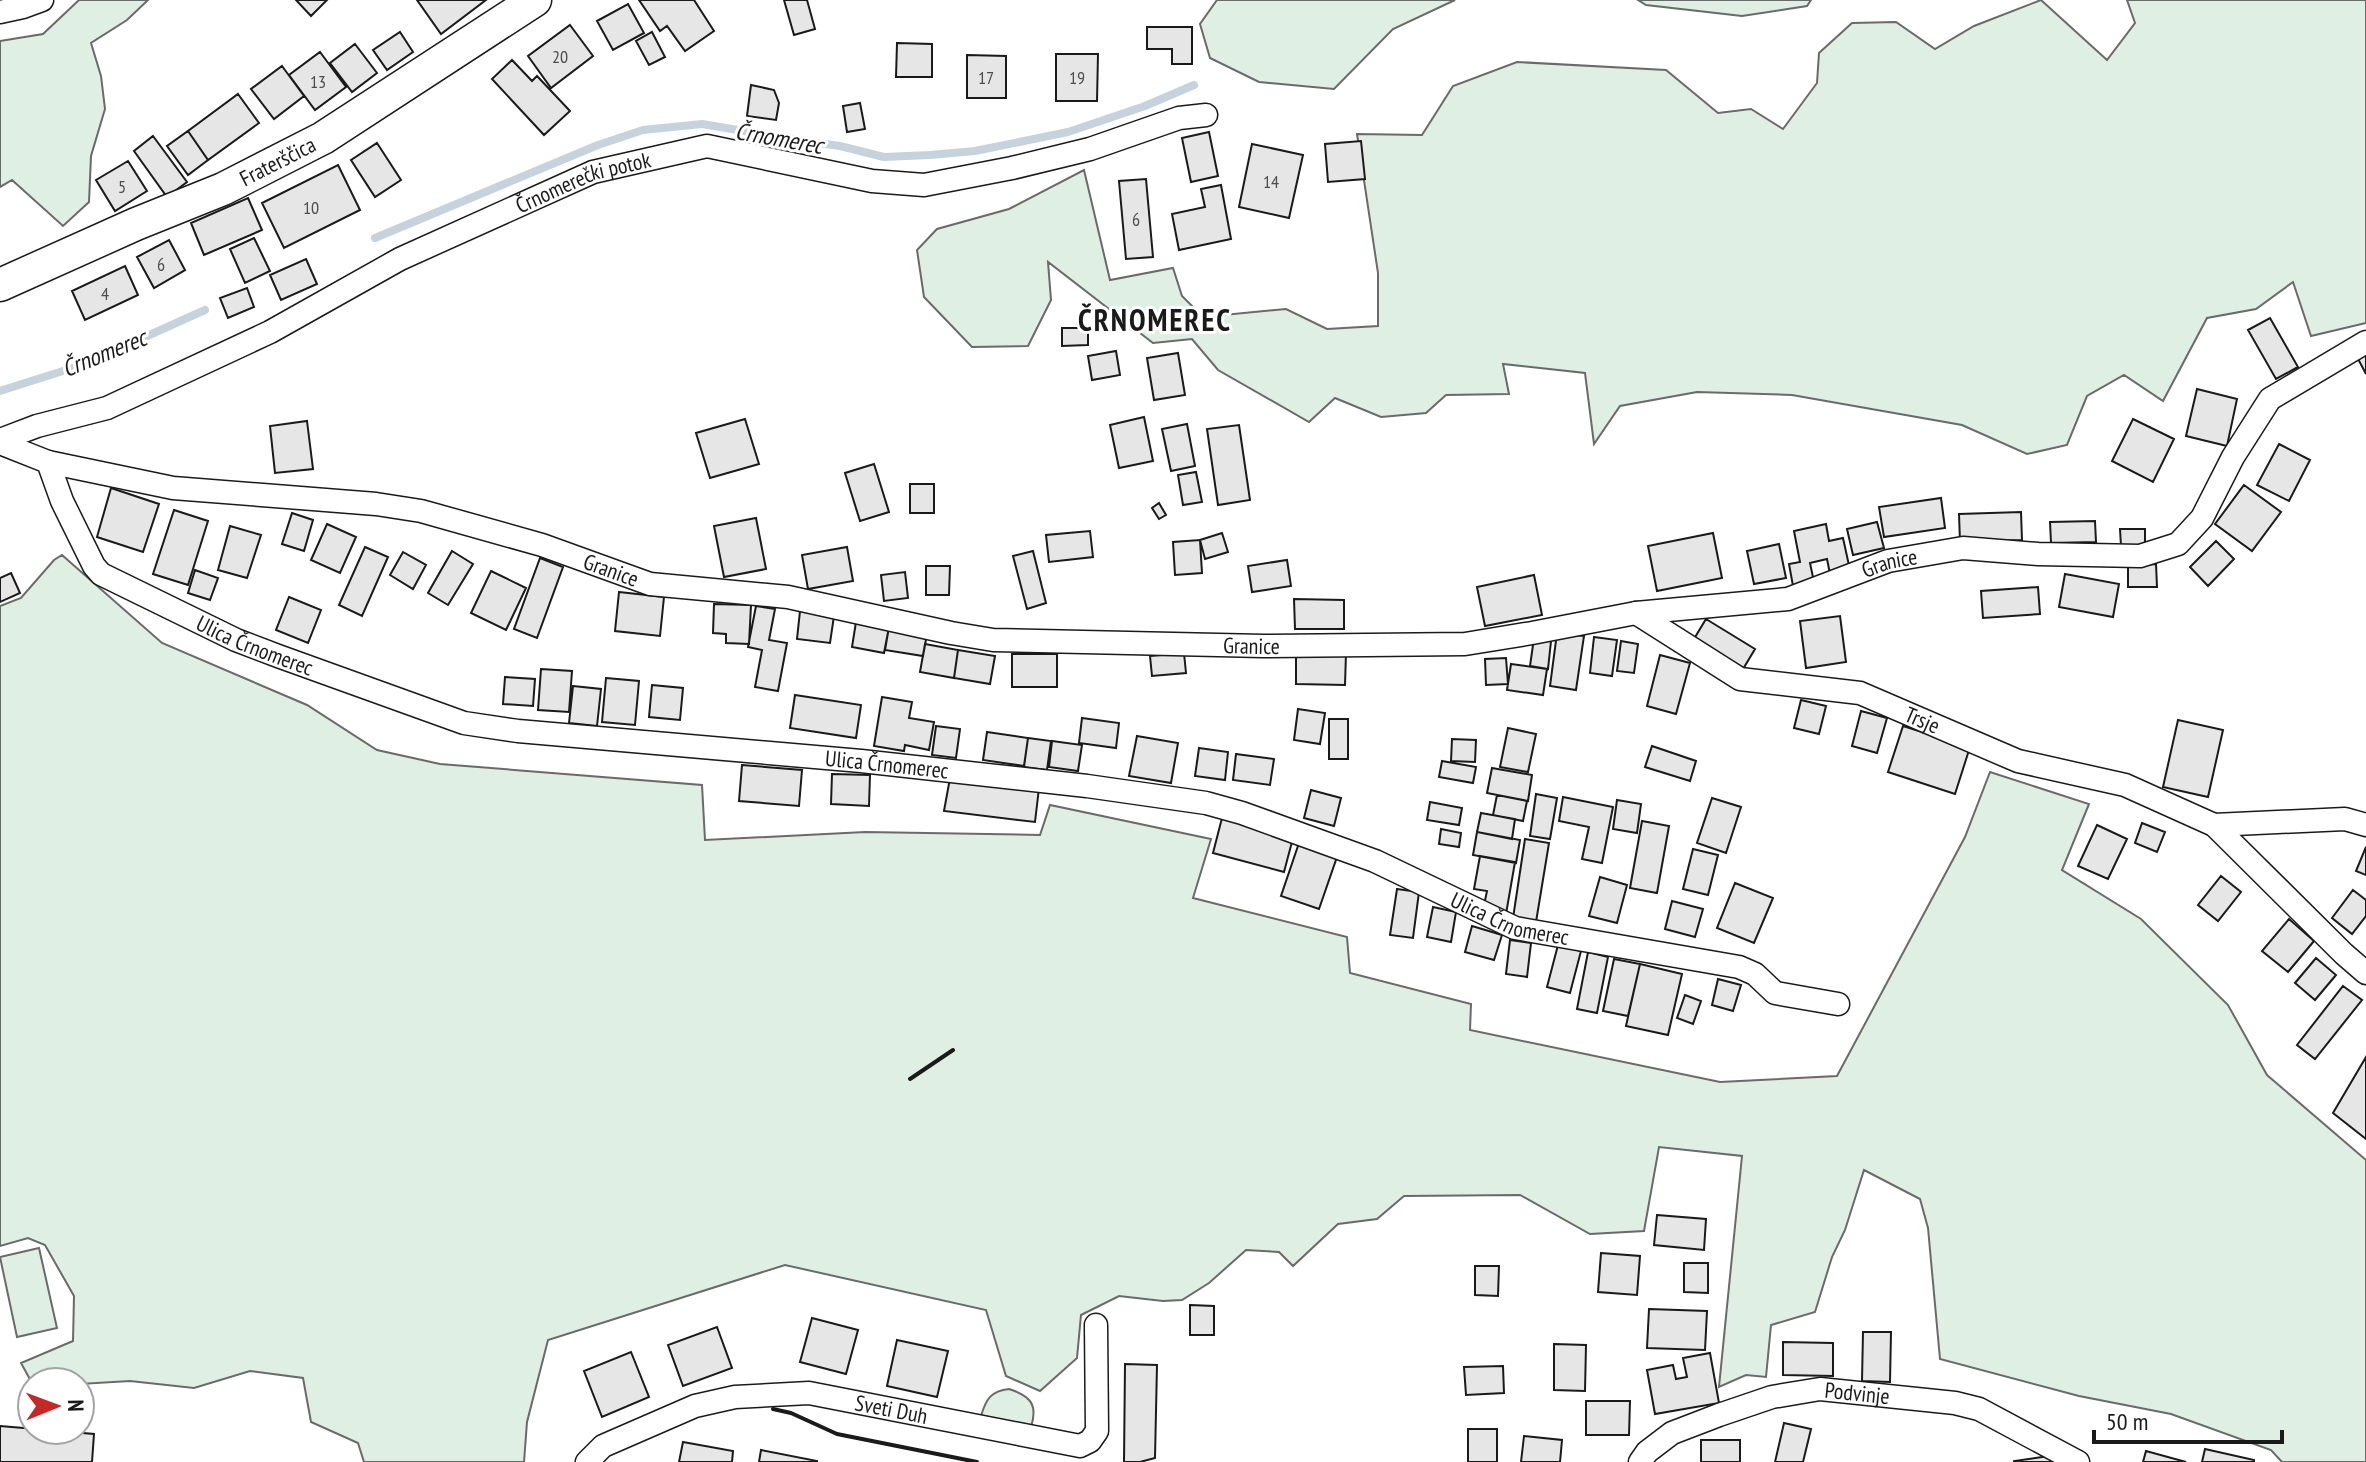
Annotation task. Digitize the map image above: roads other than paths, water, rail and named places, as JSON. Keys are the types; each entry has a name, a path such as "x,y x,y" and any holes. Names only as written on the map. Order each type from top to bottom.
{"street":[{"path":"0,12 42,0"},
{"name":"Fraterščica","path":"0,285 223,189 323,138 522,4"},
{"name":"Črnomerečki potok","path":"0,442 37,426 107,408 270,332 400,259 593,172 707,146 872,181 924,185 1090,149 1179,118 1206,115"},
{"name":"Granice","path":"48,462 173,488 376,504 421,511 542,545 650,584 788,597 993,640 1263,646 1465,644 1636,613 1788,599 1888,561 1963,548 2038,554 2140,556 2178,544 2202,518 2233,457 2270,399 2366,342"},
{"path":"0,442 48,462"},
{"name":"Ulica Črnomerec","path":"48,462 62,501 94,566 101,574 236,640 464,723 518,731 861,761 1087,786 1206,803 1375,861 1515,928 1739,967 1755,974 1775,993 1838,1004"},
{"name":"Trsje","path":"1636,613 1740,679 1860,693 2018,761 2125,785 2214,825 2366,973"},
{"name":"Trsje","path":"2214,825 2345,819 2366,825"},
{"name":"Sveti Duh","path":"587,1462 603,1446 695,1406 735,1397 797,1393 1080,1446 1090,1441 1097,1431 1096,1325"},
{"name":"Podvinje","path":"1640,1462 1647,1452 1672,1433 1772,1397 1820,1389 1955,1403 1979,1409 2078,1462"}],"waterway":[{"name":"Črnomerec","path":"375,238 598,145 643,130 702,124 840,146 884,157 930,155 975,151 1068,132 1145,106 1194,85"},
{"name":"Črnomerec","path":"0,391 85,364 205,310"}],"district":[{"name":"ČRNOMEREC","path":"1155,319"}]}
